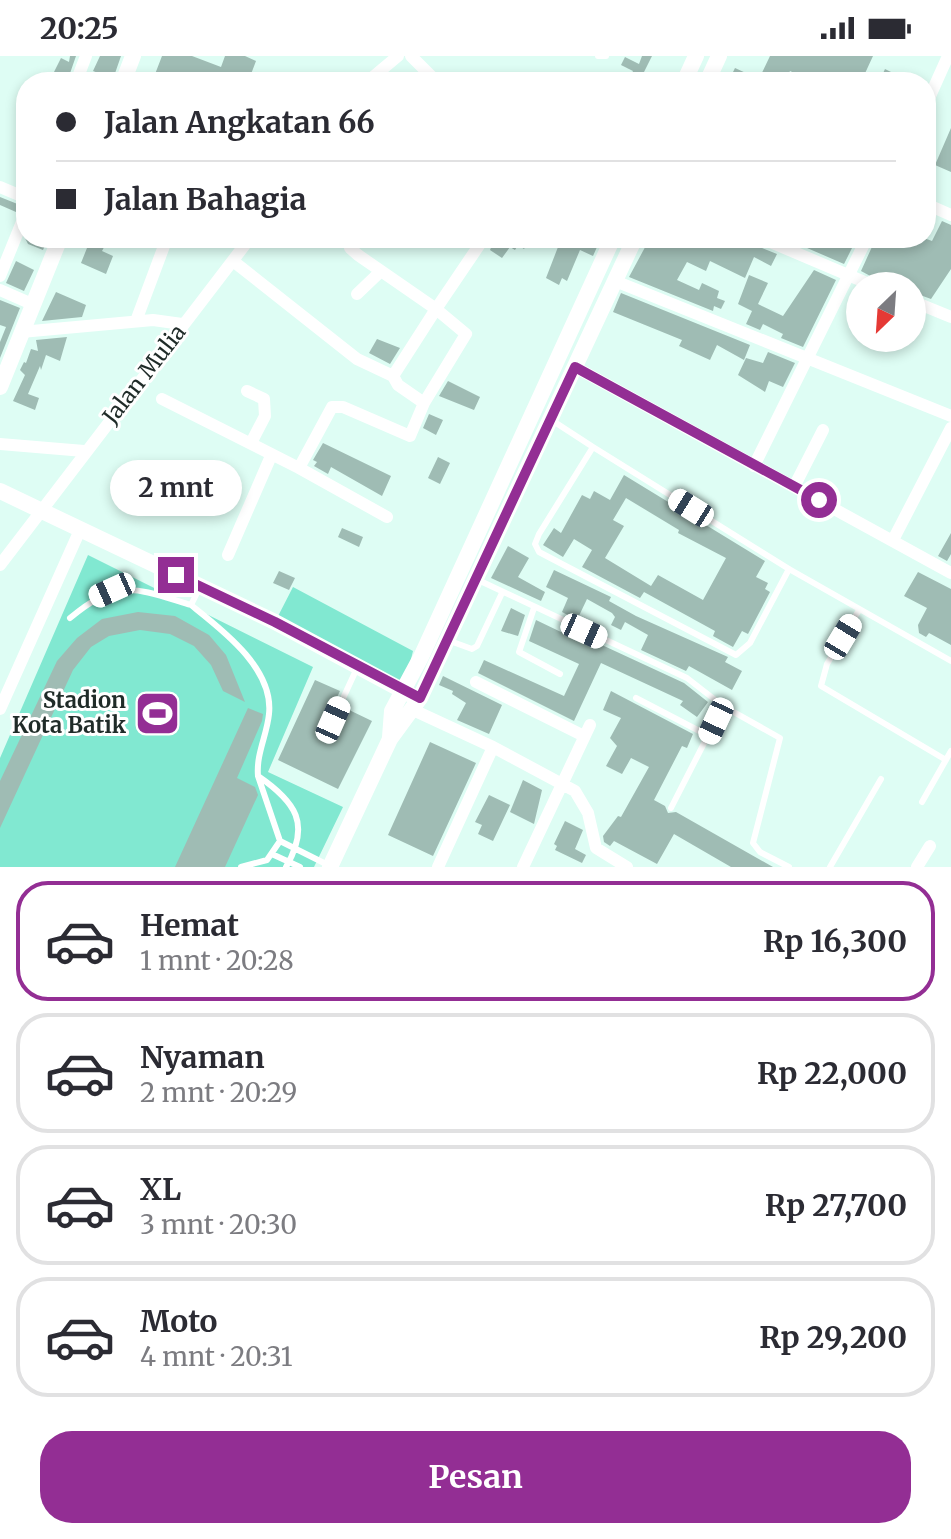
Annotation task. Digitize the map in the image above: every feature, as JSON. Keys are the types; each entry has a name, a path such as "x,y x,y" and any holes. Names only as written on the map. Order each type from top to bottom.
{"street":[{"path":"379,72 398,56"},
{"path":"411,56 427,72"},
{"path":"936,83 948,56"},
{"path":"0,276 16,237"},
{"path":"0,387 4,366 56,248"},
{"path":"136,321 163,248"},
{"name":"Jalan Mulia","path":"0,565 84,451 243,248"},
{"path":"299,468 332,407 343,407 410,436 424,403 466,334 350,248"},
{"path":"393,376 477,248"},
{"path":"390,739 392,711 608,248"},
{"path":"330,866 390,739 415,704 447,640 630,248"},
{"path":"784,248 846,275"},
{"path":"851,272 862,248"},
{"path":"233,261 357,359 393,376 398,385 424,403"},
{"path":"357,294 380,272"},
{"path":"615,281 951,416"},
{"path":"754,466 846,282"},
{"path":"0,290 32,304"},
{"path":"926,307 951,317"},
{"path":"21,332 136,321 182,324"},
{"path":"575,367 951,573"},
{"path":"247,391 264,399 266,406 251,443"},
{"path":"162,399 299,468 387,517"},
{"path":"893,540 951,428"},
{"path":"794,487 823,430"},
{"path":"0,444 84,451"},
{"path":"228,555 271,456"},
{"path":"0,491 358,666 403,692 415,704 562,781 582,800 596,848 627,867"},
{"path":"0,709 80,530"},
{"path":"476,682 587,730 523,867"},
{"path":"438,867 493,747"},
{"path":"924,865 930,846"}],"lane":[{"path":"598,56 606,56"},
{"path":"550,419 789,569 951,661"},
{"path":"593,447 539,534 535,544 539,552 736,655 750,643 789,569"},
{"path":"476,579 673,671 723,706 781,739 753,843 760,852 789,867"},
{"path":"191,605 200,587"},
{"path":"70,618 95,598 112,590 151,593 191,605 233,637 245,651 267,693 270,712 257,763 258,776 280,841 274,855 258,865 241,867"},
{"path":"447,640 472,649 477,646 502,593"},
{"path":"534,608 519,652 560,674"},
{"path":"859,610 827,664 821,686 946,760"},
{"path":"333,720 358,666"},
{"path":"636,698 709,736"},
{"path":"671,808 723,706"},
{"path":"922,802 951,751"},
{"path":"258,776 281,792 294,810 299,825 296,849 288,864"},
{"path":"830,867 881,779"},
{"path":"280,841 330,866"},
{"path":"274,855 300,867"}],"green space":[{"name":"Stadion Kota Batik","path":"88,555 313,667 268,772 343,807 314,867 0,867 0,758"},
{"path":"293,587 413,651 403,692 275,622"}],"building":[{"path":"70,56 76,56 70,72 54,72 61,58 69,62"},
{"path":"100,56 121,56 115,72 93,71"},
{"path":"162,56 192,56 221,67 225,56 245,56 256,61 252,72 156,72"},
{"path":"642,56 652,56 644,72 632,72 621,65 625,57 639,64"},
{"path":"770,56 873,56 866,72 762,72"},
{"path":"951,128 951,172 936,163"},
{"path":"0,197 16,203 16,212 0,205"},
{"path":"942,221 951,225 951,269 931,299 926,297 926,272 861,271 871,248 936,248 936,233"},
{"path":"87,248 104,248 102,251 113,256 106,274 81,263"},
{"path":"491,248 509,248 502,258"},
{"path":"558,248 597,248 593,256 580,250 567,281 562,278 559,285 546,278"},
{"path":"645,248 762,248 777,254 771,266 754,257 745,278 710,261 706,271 687,262 677,280 699,290 702,283 719,291 717,298 725,301 721,309 714,306 713,311 629,277"},
{"path":"807,248 852,248 844,264"},
{"path":"16,261 34,270 24,291 6,283"},
{"path":"814,270 836,280 803,347 781,338 783,334 763,324 760,330 746,324 752,311 738,304 749,275 768,283 758,304 783,316"},
{"path":"56,292 86,305 82,317 42,321"},
{"path":"621,293 750,345 744,360 717,345 710,360 679,346 682,340 613,312"},
{"path":"0,300 20,308 0,358 0,342 6,327 0,325"},
{"path":"67,337 60,361 46,355 41,370 40,366 28,394 39,398 35,410 13,401 25,375 20,370 24,362 31,349 38,351 36,340"},
{"path":"377,339 400,348 390,364 369,353"},
{"path":"768,352 795,363 783,387 769,381 765,392 738,375 746,358 763,363"},
{"path":"448,381 480,397 474,410 439,396"},
{"path":"429,414 443,420 436,435 423,428"},
{"path":"323,443 391,476 382,496 331,467 328,474 314,466 317,462 313,460"},
{"path":"438,457 450,463 440,484 428,478"},
{"path":"624,475 765,561 756,577 768,583 765,589 770,592 748,634 742,631 733,647 713,636 715,631 644,592 640,598 582,567 592,550 574,539 563,557 543,545 554,528 561,533 582,495 590,499 594,491 610,500","holes":["626,498 679,530 678,533 726,558 703,600 658,575 651,586 605,558 624,526 613,520"]},
{"path":"342,528 363,537 359,547 338,537"},
{"path":"951,533 951,554 947,561 938,556"},
{"path":"508,546 529,558 518,577 545,592 541,601 491,578"},
{"path":"554,570 611,597 609,601 636,616 728,657 725,662 742,671 732,690 689,666 686,671 641,650 648,635 625,622 621,630 611,625 615,617 612,613 587,599 577,620 562,612 568,598 546,587"},
{"path":"279,571 295,578 289,590 273,583"},
{"path":"918,572 951,589 951,645 929,633 926,637 919,633 918,625 927,608 904,596"},
{"path":"511,608 525,615 518,636 501,631"},
{"path":"138,612 175,616 209,635 226,655 245,702 223,691 211,665 194,646 170,634 140,630 109,636 91,647 73,670 0,828 0,781 57,661 77,638 102,619"},
{"path":"536,620 561,632 563,627 684,683 708,702 697,717 680,705 683,701 601,663 574,721 478,673 484,660 564,696 579,664 529,641"},
{"path":"443,676 502,705 489,734 457,720 466,703 452,694 453,691 439,685"},
{"path":"315,680 340,691 327,718 330,725 337,724 345,708 372,721 338,789 278,760"},
{"path":"611,691 693,734 687,748 682,746 654,800 665,806 668,813 676,812 773,867 731,867 674,834 657,864 614,841 610,846 604,842 603,836 618,816 621,817 649,767 631,758 622,774 606,766 617,746 610,738 621,718 603,710"},
{"path":"248,708 263,714 262,721 237,778 255,787 258,795 225,867 175,867"},
{"path":"430,742 476,763 433,856 388,835"},
{"path":"523,780 542,790 534,824 510,812"},
{"path":"489,795 510,805 493,841 478,834 482,825 475,822"},
{"path":"565,821 583,830 575,849 586,855 582,863 555,850 557,846 554,844"}],"place":[{"name":"Stadion Kota Batik","path":"157,713"}],"route":[{"path":"176,575 275,622 403,692 420,698 575,367 819,500"}]}
